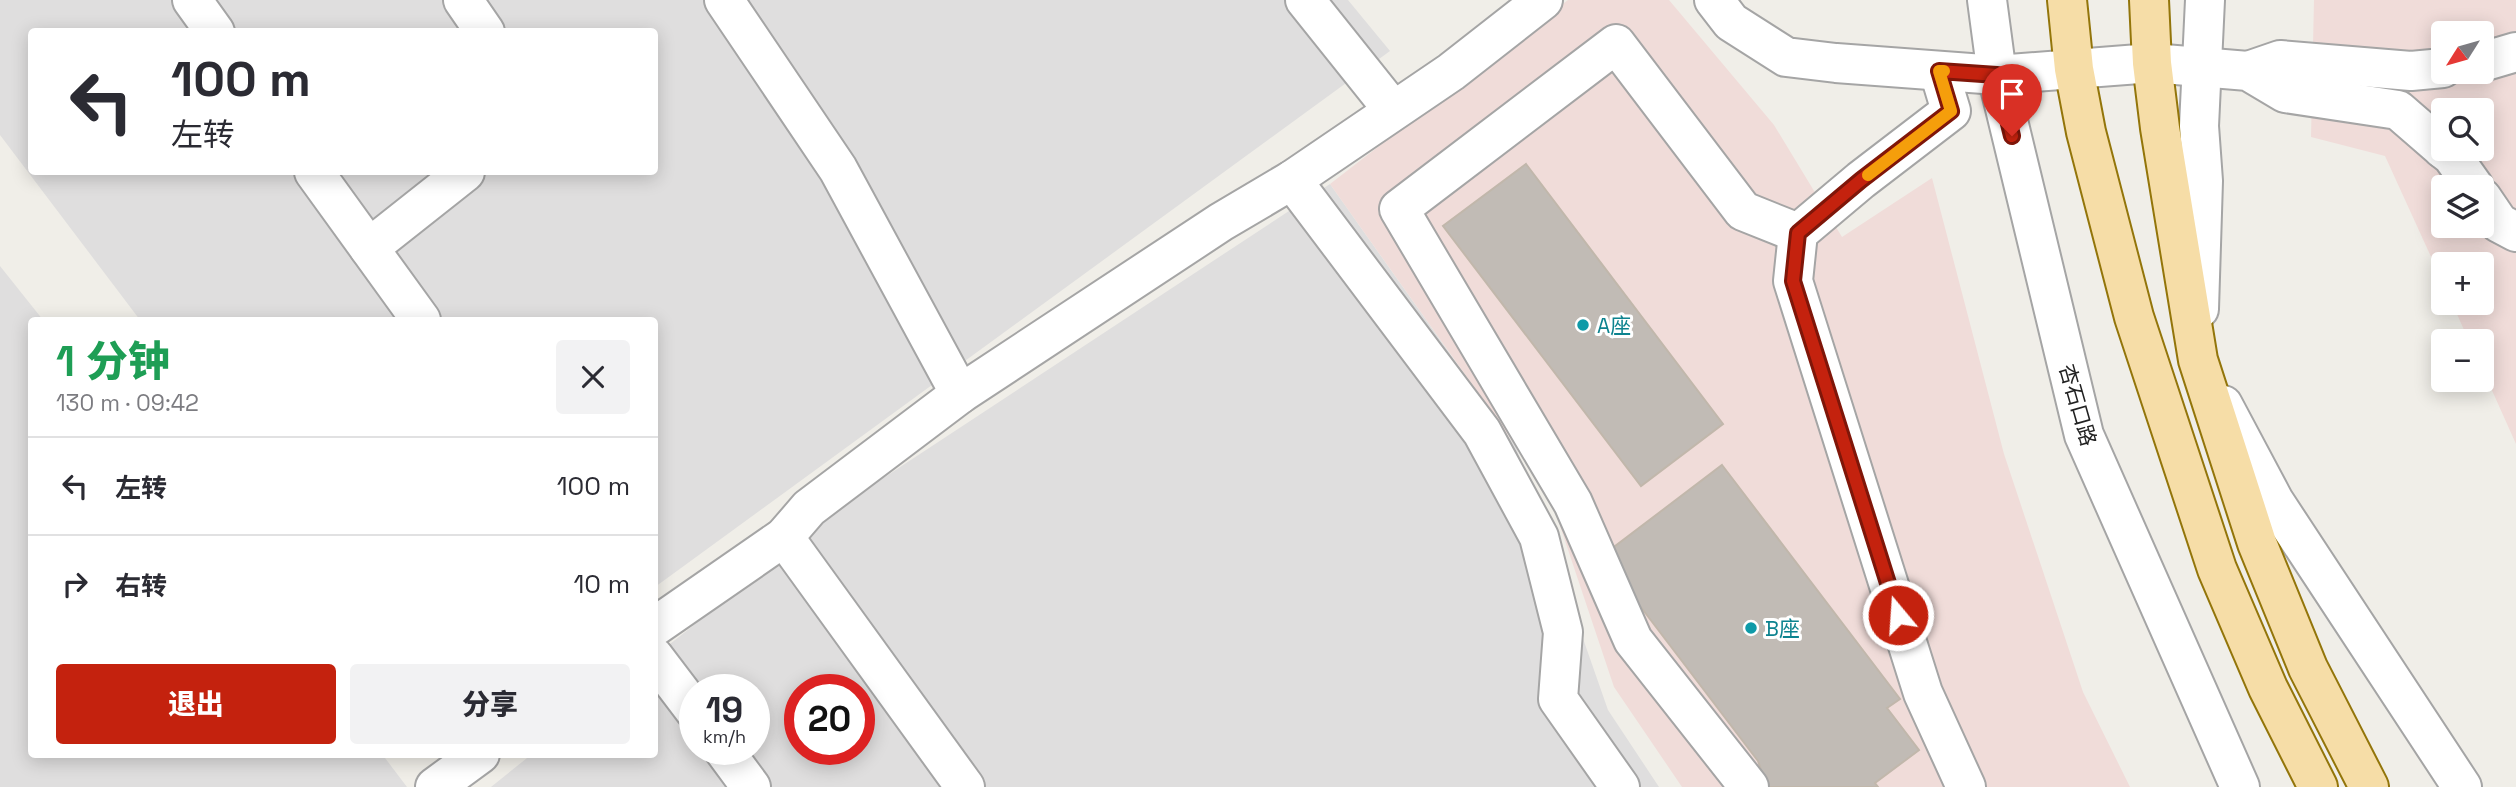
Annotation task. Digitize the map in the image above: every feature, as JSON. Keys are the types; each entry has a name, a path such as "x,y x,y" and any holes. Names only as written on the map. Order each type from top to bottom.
{"main road":[{"path":"2067,0 2074,69 2086,132 2134,317 2217,569 2268,688 2318,787"},
{"path":"2149,0 2152,63 2160,128 2198,360 2257,543 2308,668 2369,787"}],"street":[{"path":"192,0 212,28"},
{"path":"463,0 482,28"},
{"path":"724,0 838,169 960,394"},
{"path":"1305,0 1393,110"},
{"path":"658,624 784,537 810,508 960,394 1222,222 1292,180 1451,72 1543,0"},
{"path":"1714,0 1731,22 1786,57 1997,75 2152,63 2248,71 2285,93 2398,110 2431,139"},
{"name":"杏石口路","path":"1987,0 1997,75 2084,435 2240,787"},
{"path":"2205,0 2199,126 2203,181 2198,360 2274,501 2462,787"},
{"path":"1749,787 1633,640 1573,503 1399,209 1616,44 1743,211 1798,233"},
{"path":"2494,58 2516,52"},
{"path":"2248,71 2280,60 2411,71 2431,69"},
{"path":"1939,71 1951,111 1861,180 1798,233 1793,281 1923,693 1966,787"},
{"path":"316,175 419,317"},
{"path":"369,248 461,175"},
{"path":"1292,180 1482,432 1539,537 1563,632 1558,699 1620,787"},
{"path":"2494,216 2499,223 2516,232"},
{"path":"784,537 965,787"},
{"path":"658,662 679,690"},
{"path":"435,787 475,758"},
{"path":"735,765 751,787"}],"shaded area":[{"path":"0,0 1348,0 1390,51 658,585 658,317 138,317 30,175 658,175 658,28 28,28 28,172 0,135"},
{"path":"1568,0 1669,0 1774,125 1842,237 1932,178 2004,454 2083,692 2130,787 1682,787 1614,687 1549,493 1330,184"},
{"path":"2314,0 2516,0 2516,444 2493,392 2494,329 2464,329 2457,315 2494,315 2494,252 2431,252 2431,257 2385,156 2311,137"},
{"path":"1330,184 1516,447 1608,710 1659,787 491,787 527,758 658,758 658,654 853,498"},
{"path":"0,266 41,317 28,317 28,758 385,758 407,787 0,787"}],"building":[{"name":"A座","path":"1526,164 1723,424 1641,486 1443,226"},
{"name":"B座","path":"1722,465 1900,699 1887,708 1919,750 1875,783 1878,787 1767,787 1758,761 1602,556"}],"slow traffic":[{"path":"1868,175 1951,111 1939,71 1944,71"}],"place":[{"name":"A座","path":"1583,325"},
{"name":"B座","path":"1751,628"}],"route":[{"path":"1898,615 1793,281 1798,233 1861,180 1951,111 1939,71 1997,75 2012,136"}]}
